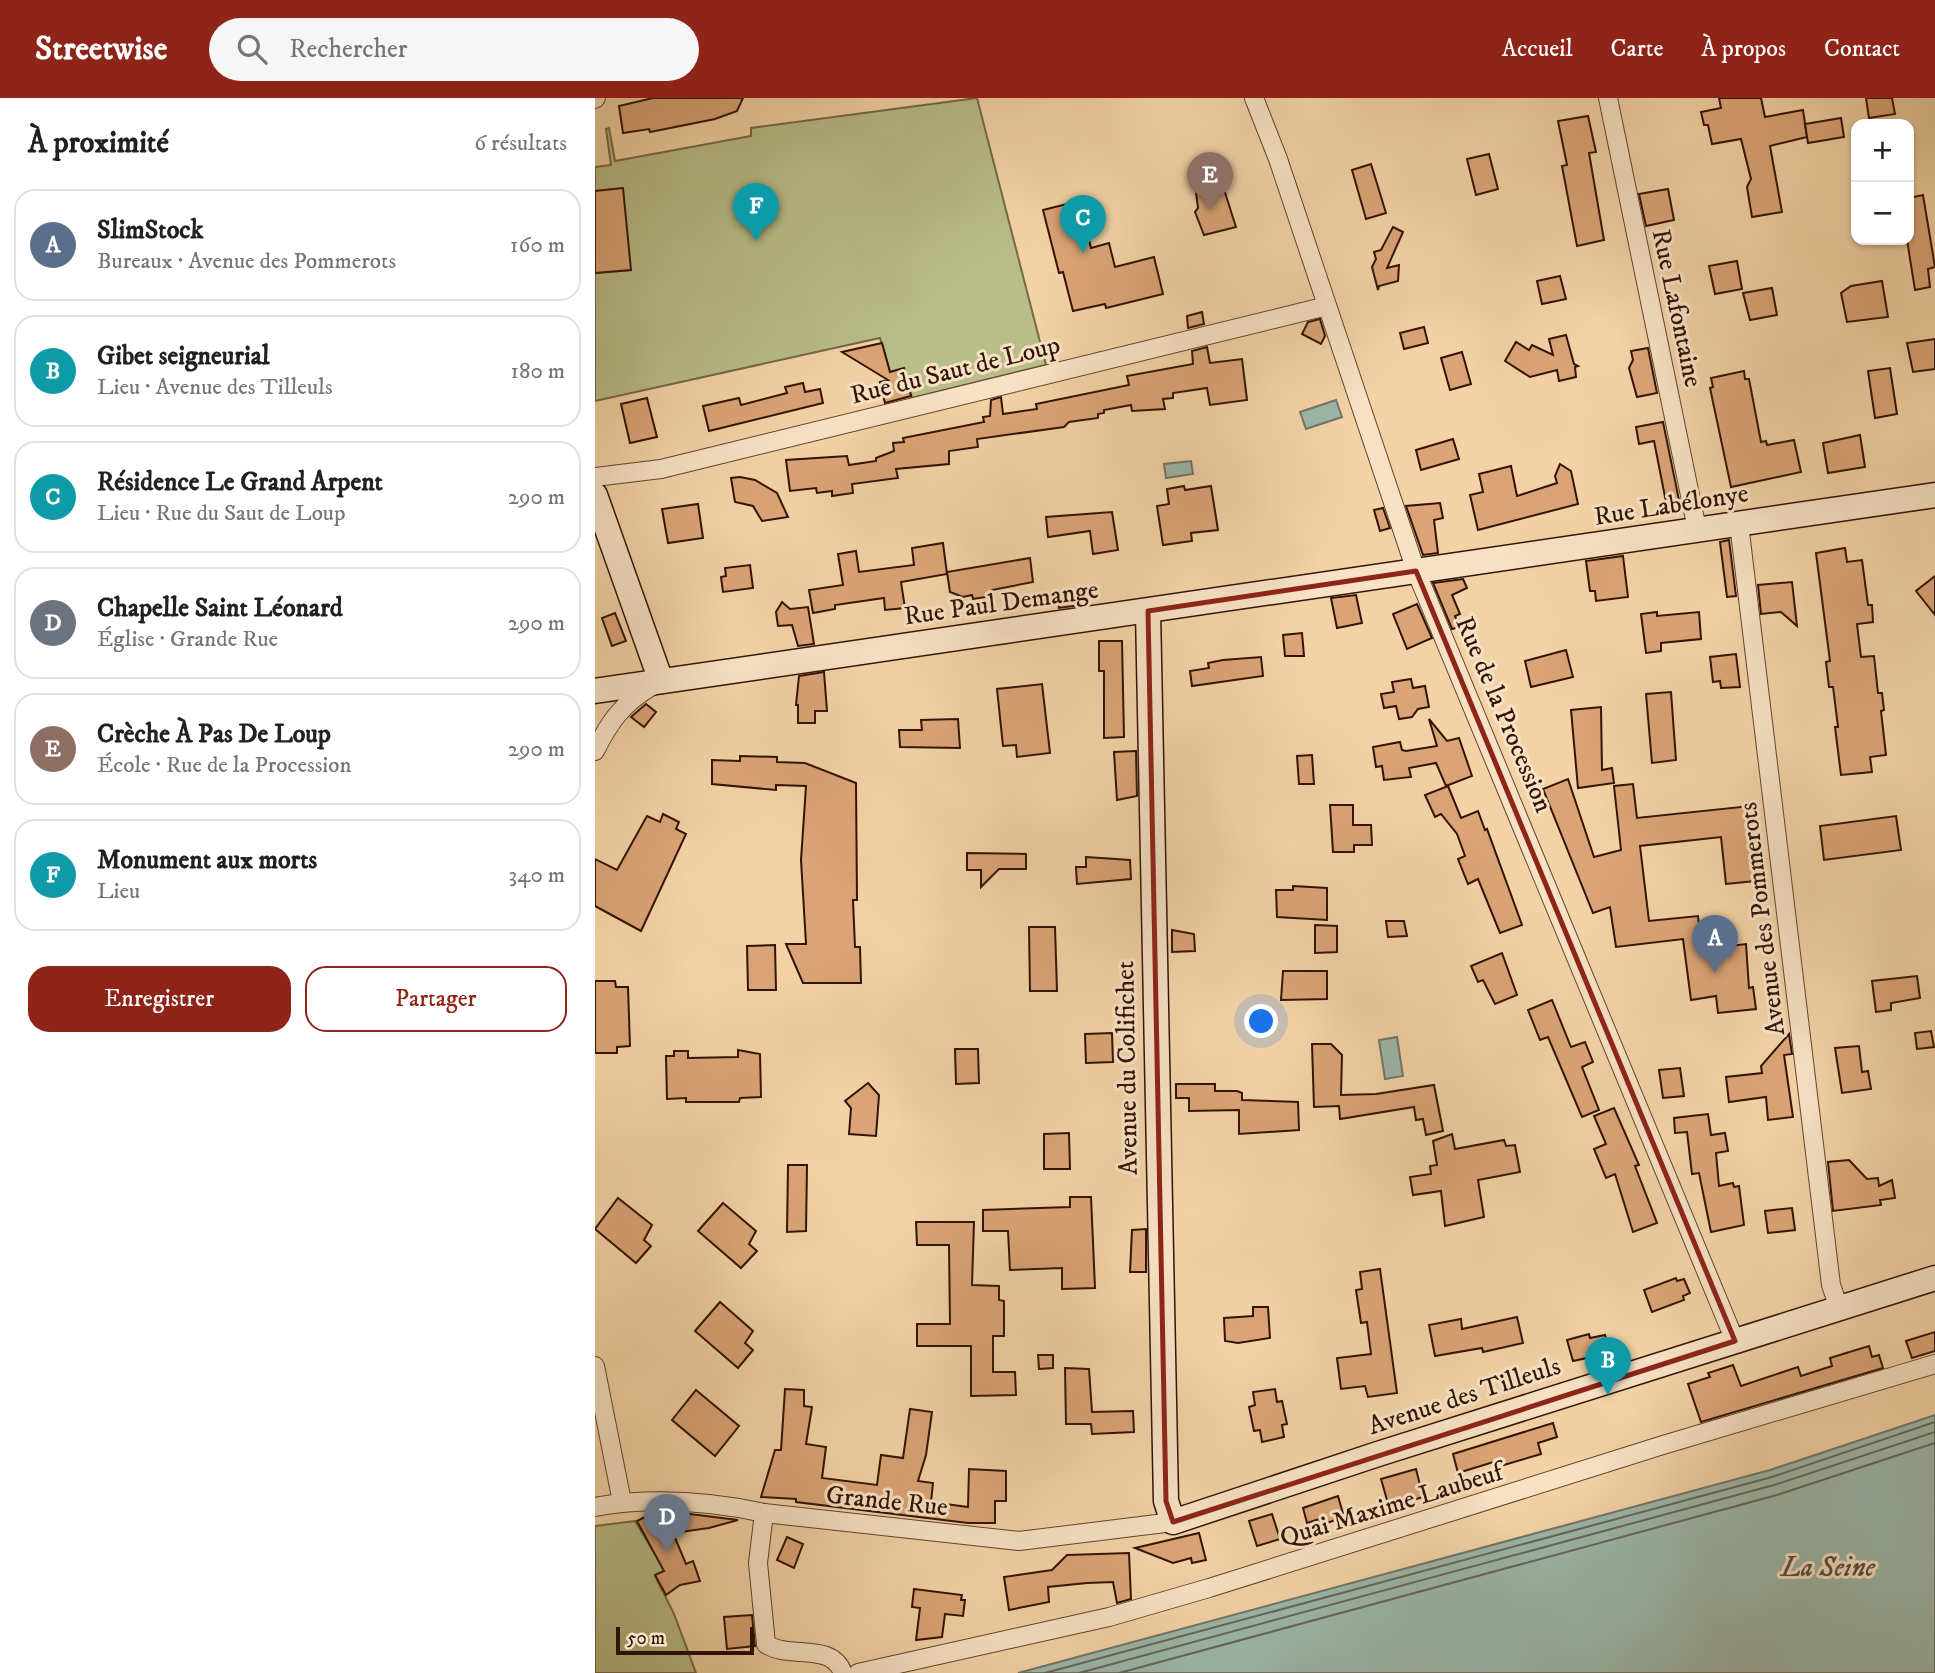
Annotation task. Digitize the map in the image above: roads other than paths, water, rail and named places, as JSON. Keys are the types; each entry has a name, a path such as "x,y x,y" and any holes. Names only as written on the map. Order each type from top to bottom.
{"main road":[{"path":"595,495 661,681"},
{"name":"Rue Labélonye","path":"1416,571 1935,495"},
{"name":"Rue Paul Demange","path":"595,691 1416,571"},
{"name":"Avenue du Colifichet","path":"1148,611 1166,1501 1173,1522"},
{"name":"Avenue des Tilleuls","path":"1173,1522 1935,1278"}],"street":[{"name":"Rue de la Procession","path":"1254,98 1416,571 1735,1341"},
{"name":"Rue Lafontaine","path":"1608,98 1697,529"},
{"name":"Rue du Saut de Loup","path":"595,477 661,469 1327,306"},
{"name":"Avenue des Pommerots","path":"1739,524 1831,1285 1839,1308"},
{"path":"595,751 613,716 632,698 661,681"},
{"name":"Quai Maxime Laubeuf","path":"857,1673 1109,1617 1663,1445 1935,1364"},
{"path":"595,1366 622,1502"},
{"name":"Grande Rue","path":"595,1507 622,1502 657,1501 733,1506 764,1513 1019,1541 1144,1528 1173,1522"},
{"path":"764,1513 758,1563 766,1644 826,1655 839,1664 843,1673"}],"water":[{"path":"1336,400 1342,417 1306,429 1300,412"},
{"path":"1191,461 1193,474 1166,478 1164,464"},
{"path":"1397,1037 1403,1076 1385,1079 1379,1040"},
{"name":"La Seine","path":"1935,1415 1935,1673 1018,1673 1770,1470"}],"place":[{"name":"Crèche À Pas De Loup","path":"1210,210"},
{"name":"Monument aux morts","path":"756,241"},
{"name":"Résidence Le Grand Arpent","path":"1083,253"},
{"name":"SlimStock","path":"1715,973"},
{"name":"Gibet seigneurial","path":"1608,1395"},
{"name":"Chapelle Saint Léonard","path":"667,1552"}]}
